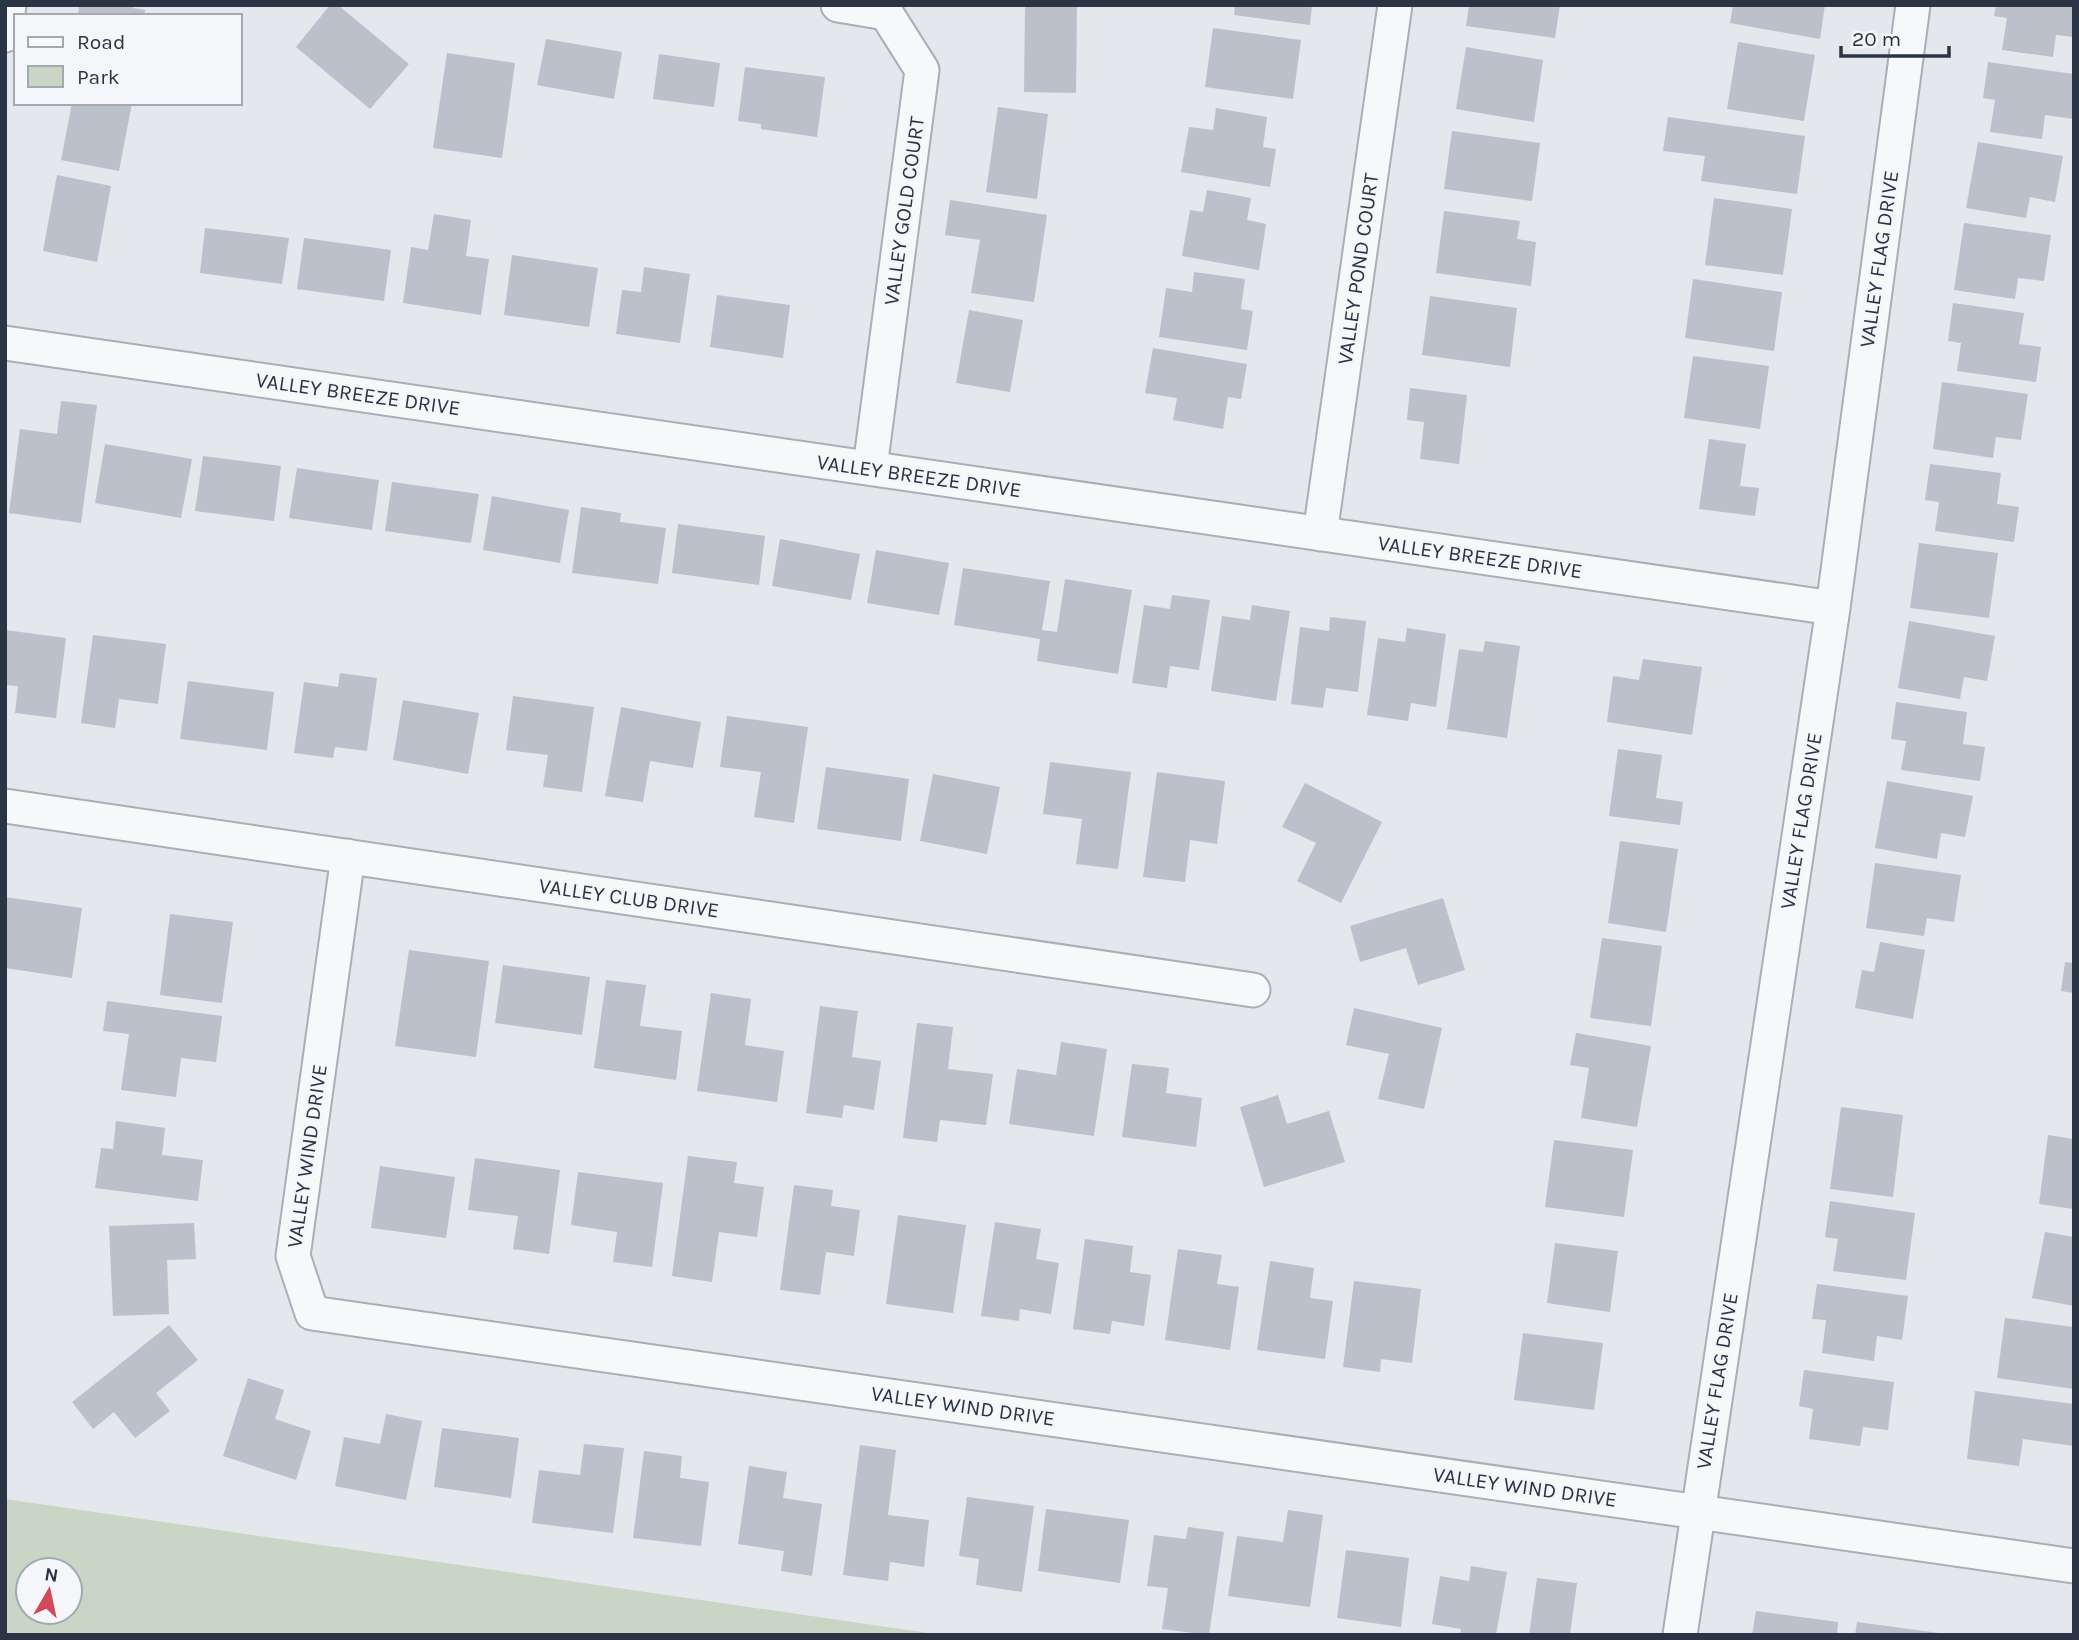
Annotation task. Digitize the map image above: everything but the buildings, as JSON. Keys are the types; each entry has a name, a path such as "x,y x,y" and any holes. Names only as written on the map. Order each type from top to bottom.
{"street":[{"path":"5,35 9,5"},
{"name":"VALLEY GOLD COURT","path":"838,5 886,13 922,70 870,468"},
{"name":"VALLEY POND COURT","path":"1320,534 1395,5"},
{"name":"VALLEY FLAG DRIVE","path":"1680,1635 1833,608 1913,5"},
{"name":"VALLEY BREEZE DRIVE","path":"5,343 1833,608"},
{"name":"VALLEY CLUB DRIVE","path":"5,806 1253,990"},
{"name":"VALLEY WIND DRIVE","path":"348,856 293,1256 312,1314 2074,1566"}],"green space":[{"path":"5,1499 942,1635 5,1635"}]}
